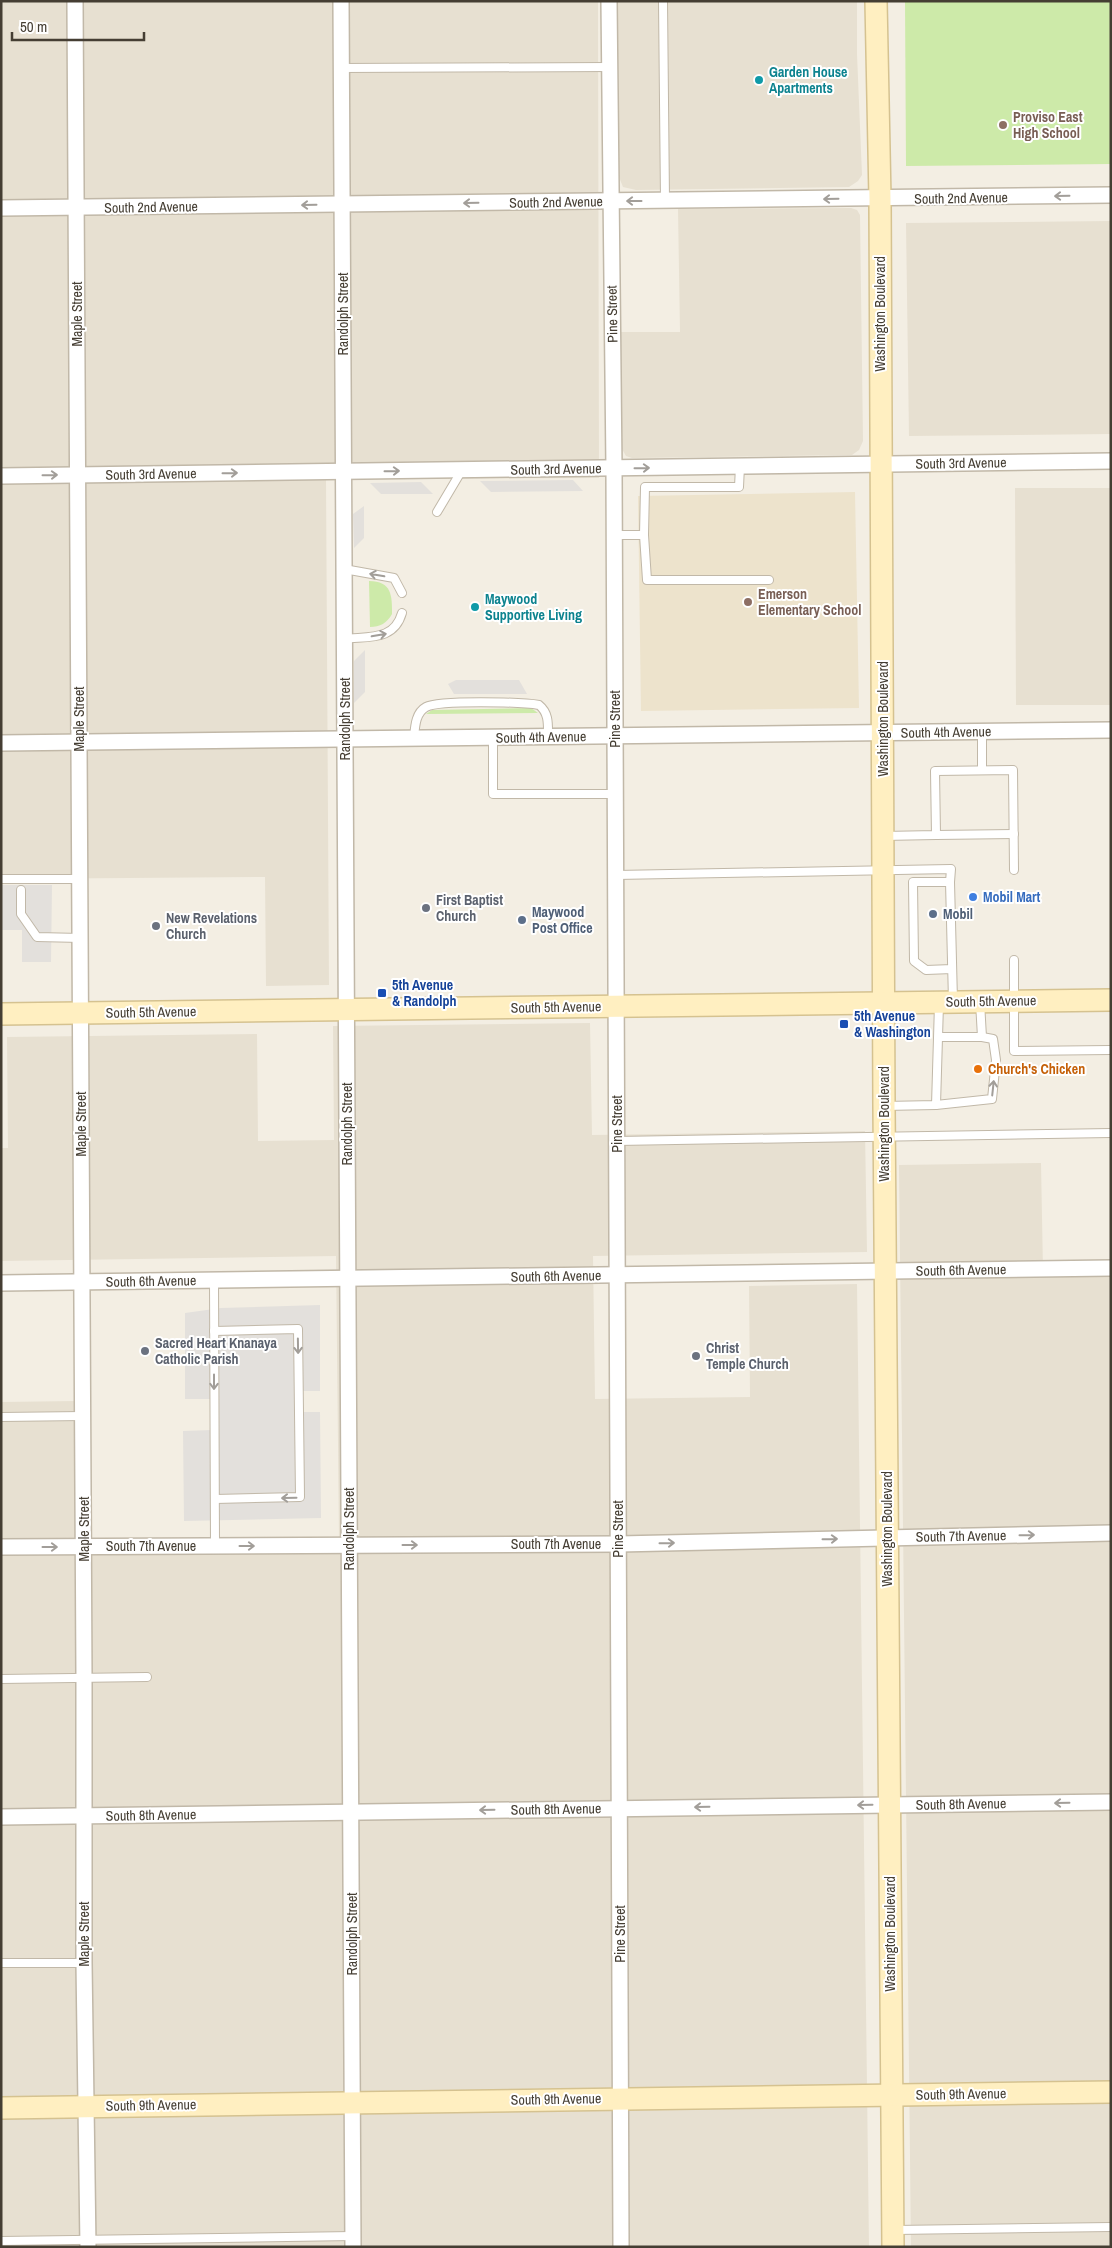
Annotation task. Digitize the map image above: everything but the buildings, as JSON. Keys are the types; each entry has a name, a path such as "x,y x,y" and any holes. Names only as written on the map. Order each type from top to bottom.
{"street":[{"name":"Maple Street","path":"75,1 84,1546 84,1963 88,2243"},
{"name":"Randolph Street","path":"341,1 353,2241"},
{"name":"Pine Street","path":"609,1 616,794 621,2247"},
{"name":"Washington Boulevard","path":"876,1 880,199 884,732 883,1003 893,2238"},
{"name":"South 2nd Avenue","path":"1,208 1111,195"},
{"name":"South 3rd Avenue","path":"1,476 1111,461"},
{"name":"South 4th Avenue","path":"1,743 1111,730"},
{"name":"South 5th Avenue","path":"1,1014 1111,1000"},
{"name":"South 6th Avenue","path":"1,1283 1111,1268"},
{"name":"South 7th Avenue","path":"1,1547 619,1544 1111,1533"},
{"name":"South 8th Avenue","path":"1,1817 1111,1802"},
{"name":"South 9th Avenue","path":"1,2108 1111,2092"}],"lane":[{"path":"664,1 665,201"},
{"path":"341,68 610,67"},
{"path":"740,466 740,487 645,487 644,535 647,580 768,580"},
{"path":"437,512 462,470"},
{"path":"614,535 644,535"},
{"path":"344,570 394,578 402,593"},
{"path":"344,638 385,635 398,624 402,613"},
{"path":"414,738 418,714 426,707 446,704 539,705 547,714 548,736"},
{"path":"982,731 982,770"},
{"path":"493,737 493,794 616,794"},
{"path":"936,835 935,771 1013,770 1014,870"},
{"path":"883,836 1014,834"},
{"path":"616,875 909,869 951,870 947,904 947,943 952,969 938,1037 936,1105"},
{"path":"909,869 914,882 914,961 926,970 952,969"},
{"path":"1,879 80,879"},
{"path":"914,882 950,882"},
{"path":"21,890 21,914 37,937 80,938"},
{"path":"914,904 922,904"},
{"path":"914,924 922,924"},
{"path":"914,944 922,943"},
{"path":"1014,960 1014,1050 1111,1050"},
{"path":"980,1002 982,1037"},
{"path":"884,1106 936,1105 992,1099 996,1060 993,1039 982,1037 938,1037"},
{"path":"617,1141 1111,1133"},
{"path":"214,1280 215,1546"},
{"path":"214,1331 298,1329 300,1498 215,1499"},
{"path":"1,1417 83,1416"},
{"path":"1,1679 147,1676"},
{"path":"1,1963 84,1963"},
{"path":"893,2238 1111,2227"},
{"path":"1,2241 88,2243 353,2241"}],"shaded area":[{"path":"1,1 598,1 599,478 326,479 329,985 266,986 265,877 1,879"},
{"path":"617,1 857,1 857,54 862,175 858,181 849,187 636,190 623,187 619,177"},
{"path":"851,208 857,210 860,215 863,441 859,450 852,455 632,458 626,456 622,449 620,332 680,332 678,209"},
{"path":"1111,221 1111,434 909,436 906,223"},
{"path":"573,480 583,491 491,492 480,481"},
{"path":"421,482 433,494 381,494 370,483"},
{"path":"1015,488 1111,488 1111,705 1016,705"},
{"name":"Emerson Elementary School","path":"855,492 859,708 641,711 638,496"},
{"path":"364,506 364,538 354,548 353,514"},
{"path":"365,650 365,692 354,703 354,661"},
{"path":"456,680 519,680 527,694 454,694 448,684"},
{"path":"1,885 52,885 51,962 22,962 22,930 1,930"},
{"path":"590,1023 592,1135 865,1131 867,1252 593,1256 595,1399 750,1397 749,1286 857,1284 869,2247 1,2247 1,1402 76,1401 78,1542 339,1538 336,1256 1,1261 1,1148 8,1148 7,1037 257,1034 258,1141 334,1140 333,1026"},
{"path":"1041,1163 1043,1271 1111,1271 1111,2247 911,2247 899,1165"},
{"path":"320,1305 320,1391 300,1391 300,1412 320,1412 321,1518 184,1521 183,1431 212,1430 213,1399 185,1399 185,1313 221,1308"}],"green space":[{"name":"Proviso East High School","path":"905,1 1111,1 1111,164 906,166"},
{"path":"369,581 377,582 386,587 392,601 392,614 388,620 374,627 370,627"},
{"path":"531,708 538,713 426,714 432,710"}],"place":[{"name":"Garden House Apartments","path":"759,80"},
{"name":"Proviso East High School","path":"1003,125"},
{"name":"Emerson Elementary School","path":"748,602"},
{"name":"Maywood Supportive Living","path":"475,607"},
{"name":"Mobil Mart","path":"973,897"},
{"name":"First Baptist Church","path":"426,908"},
{"name":"Mobil","path":"933,914"},
{"name":"Maywood Post Office","path":"522,920"},
{"name":"New Revelations Church","path":"156,926"},
{"name":"5th Avenue & Randolph","path":"382,993"},
{"name":"5th Avenue & Washington","path":"844,1024"},
{"name":"Church's Chicken","path":"978,1069"},
{"name":"Sacred Heart Knanaya Catholic Parish","path":"145,1351"},
{"name":"Christ Temple Church","path":"696,1356"}]}
